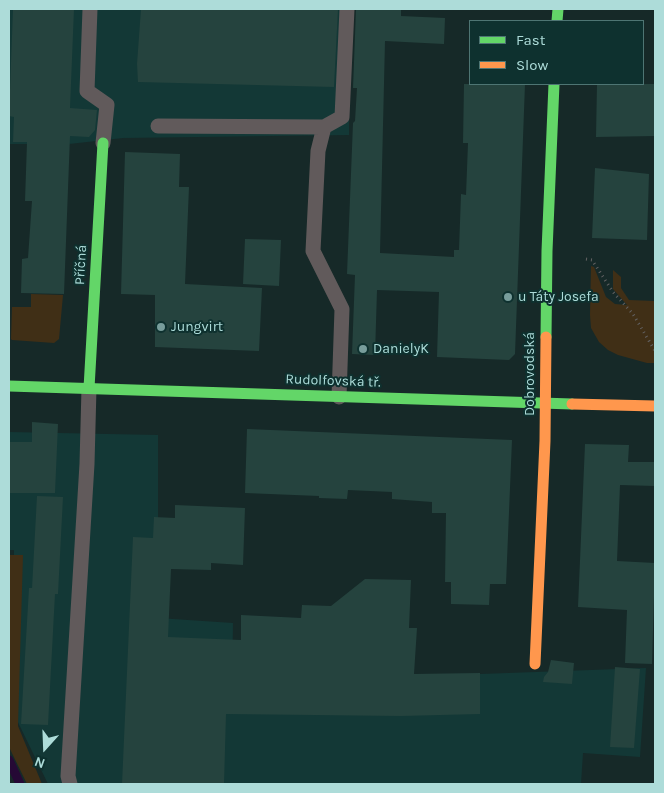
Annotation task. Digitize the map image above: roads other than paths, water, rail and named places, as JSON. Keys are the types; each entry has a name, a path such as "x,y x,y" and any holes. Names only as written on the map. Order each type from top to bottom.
{"street":[{"name":"Dobrovodská","path":"535,664 545,440 547,252 554,85"},
{"name":"Příčná","path":"89,388 103,143"},
{"name":"Rudolfovská tř.","path":"9,386 655,406"}],"lane":[{"path":"90,9 87,91 107,105 103,143"},
{"path":"158,126 324,127 342,117 347,9"},
{"path":"324,127 318,151 313,251 342,309 339,397"},
{"path":"70,784 68,776 86,474 89,388"}],"waterway":[{"path":"9,760 20,784"}],"place":[{"name":"u Táty Josefa","path":"508,297"},
{"name":"Jungvirt","path":"161,327"},
{"name":"DanielyK","path":"363,349"}]}
